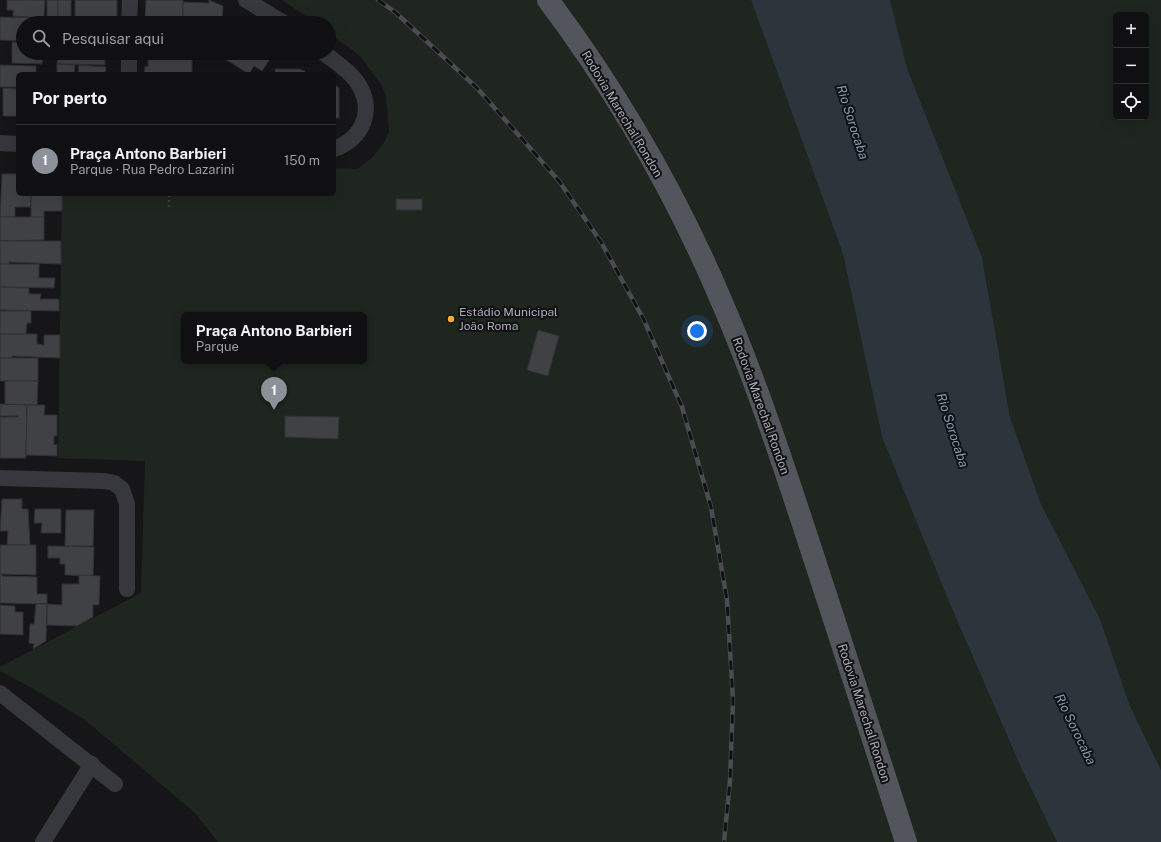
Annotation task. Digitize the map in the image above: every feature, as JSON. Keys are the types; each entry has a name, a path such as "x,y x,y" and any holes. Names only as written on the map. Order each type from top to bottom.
{"main road":[{"name":"Rodovia Marechal Rondon","path":"548,0 597,69 631,125 670,194 720,298 765,409 906,842"}],"street":[{"path":"129,16 130,0"},
{"path":"246,0 272,16"},
{"path":"129,60 129,72"},
{"path":"333,60 351,74 357,81 366,105 365,120 358,134 347,145 336,148"},
{"path":"0,143 16,144"},
{"path":"0,478 104,481 114,483 122,489 127,504 127,589"},
{"path":"0,693 92,764 115,784"},
{"path":"43,842 92,764"}],"path":[{"path":"169,206 170,196"}],"shaded area":[{"path":"282,0 751,0 843,254 882,437 949,602 1022,770 1057,842 218,842 195,813 85,720 32,688 0,671 0,667 141,593 145,461 58,458 62,196 336,196 336,168 357,169 372,158 383,144 389,132 386,96 381,84 360,56 336,38 336,16 306,16"},
{"path":"890,0 1161,0 1161,770 1130,706 1100,619 1041,504 1010,417 982,257 907,68"}],"water":[{"name":"Rio Sorocaba","path":"751,0 890,0 907,68 982,257 1010,417 1041,504 1100,619 1130,706 1161,770 1161,842 1057,842 1022,770 949,602 882,437 843,254"}],"building":[{"path":"7,0 45,0 44,16 13,16 13,10 7,10"},
{"path":"47,0 58,0 58,16 47,16"},
{"path":"58,0 71,0 71,16 58,16"},
{"path":"75,0 117,0 117,16 75,16"},
{"path":"146,0 183,0 183,16 145,16"},
{"path":"209,0 223,6 222,16 183,16 183,2 209,3"},
{"path":"0,17 16,17 16,41 0,40"},
{"path":"12,42 16,42 16,60 42,60 42,64 12,63"},
{"path":"57,60 105,60 105,65 57,64"},
{"path":"148,60 192,60 192,72 144,72 145,66 148,67"},
{"path":"227,60 269,60 262,71 254,66 250,72 246,72"},
{"path":"57,64 75,65 74,72 57,72"},
{"path":"0,65 36,66 36,72 16,72 16,87 0,87"},
{"path":"79,65 106,67 105,72 78,72"},
{"path":"275,69 299,69 305,71 305,72 275,72"},
{"path":"336,86 339,88 339,118 336,118"},
{"path":"3,88 16,89 16,116 3,116"},
{"path":"2,174 16,174 16,196 31,196 31,207 15,207 15,217 0,217"},
{"path":"31,196 62,196 62,211 44,211 44,217 31,218"},
{"path":"396,199 422,199 422,210 396,210"},
{"path":"0,217 44,217 44,240 0,241"},
{"path":"0,241 61,241 61,264 9,262 9,264 0,264"},
{"path":"0,264 39,264 39,278 55,278 54,288 0,287"},
{"path":"0,287 29,288 29,294 41,294 40,299 59,299 59,311 0,310"},
{"path":"0,311 31,311 31,323 27,323 26,334 0,334"},
{"path":"538,330 559,336 548,376 527,370"},
{"path":"0,334 37,334 37,344 44,345 44,335 60,335 60,358 12,356 12,358 0,358"},
{"path":"0,358 38,358 38,381 0,381"},
{"path":"5,381 38,381 37,405 5,404"},
{"path":"0,404 27,405 26,458 0,458 0,417 18,416 0,416"},
{"path":"27,405 45,405 44,415 57,415 57,436 54,436 54,445 57,444 57,456 26,455"},
{"path":"285,416 339,417 338,439 285,437"},
{"path":"2,499 22,499 22,509 28,509 30,545 7,545 8,531 0,531"},
{"path":"35,509 61,509 61,533 41,533 42,523 34,523"},
{"path":"66,510 94,510 93,546 65,546"},
{"path":"0,545 36,545 36,575 0,574"},
{"path":"48,546 94,547 93,576 65,575 65,564 60,564 60,558 48,558"},
{"path":"0,574 2,574 2,576 37,577 37,594 47,594 47,604 0,603"},
{"path":"79,575 100,576 99,605 93,605 93,617 77,626 47,625 47,604 62,605 62,584 79,584"},
{"path":"36,604 47,604 46,641 33,649 34,644 29,643 30,624 34,624"},
{"path":"0,605 15,606 15,612 23,612 23,635 0,634"}],"railway":[{"path":"378,0 395,12 477,88 559,181 601,242 644,320 682,407 711,507 727,600 733,700 730,781 724,842"}],"place":[{"name":"Estádio Municipal João Roma","path":"451,319"},
{"name":"Praça Antono Barbieri","path":"274,410"}]}
